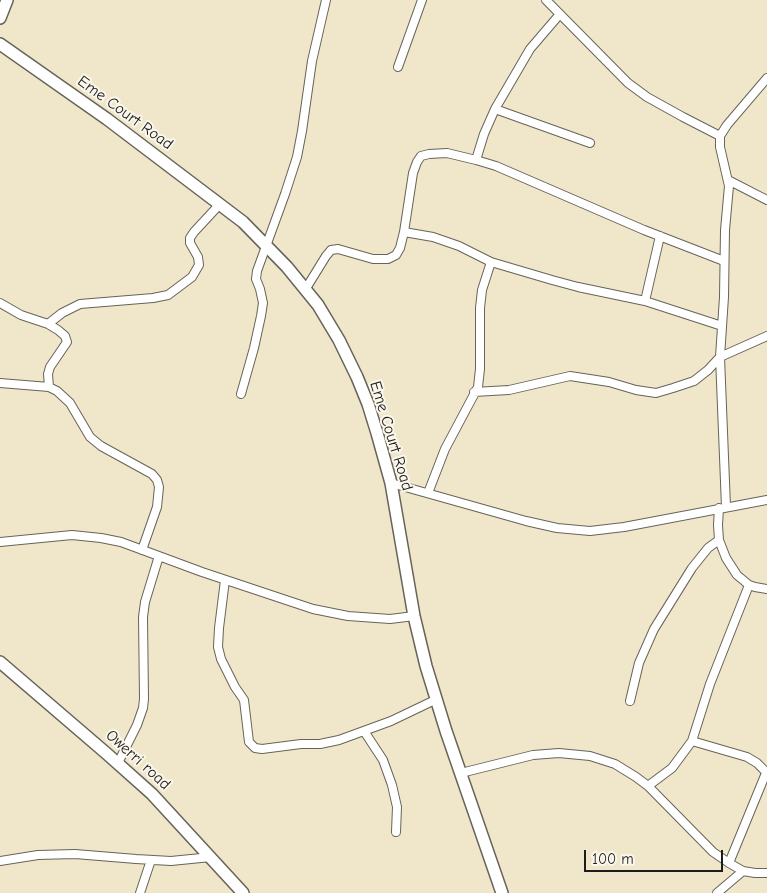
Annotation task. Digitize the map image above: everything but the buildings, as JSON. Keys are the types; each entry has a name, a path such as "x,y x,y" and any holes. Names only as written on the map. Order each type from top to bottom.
{"street":[{"path":"0,18 7,0"},
{"path":"241,394 262,316 263,303 256,279 257,271 297,157 312,61 326,0"},
{"path":"398,67 422,0"},
{"path":"546,0 628,83 647,97 720,136"},
{"path":"476,160 484,134 495,109 530,49 560,14"},
{"name":"Eme Court Road","path":"0,44 107,119 243,222 287,267 318,306 339,340 368,404 391,483 414,616 426,666 502,893"},
{"path":"767,78 720,136 720,147 728,180 729,194 725,230 724,297 720,357 723,508 718,525 719,540 726,558 737,575 755,588 767,589"},
{"path":"495,109 590,143"},
{"path":"305,290 331,250 373,258 388,259 396,255 404,232 413,173 421,156 429,154 447,153 496,166 660,236 724,261"},
{"path":"728,180 767,200"},
{"path":"48,324 62,313 80,304 168,295 192,277 199,265 198,257 190,244 190,238 220,204"},
{"path":"404,232 433,237 459,246 491,262 578,287 645,301 722,326"},
{"path":"645,301 660,236"},
{"path":"428,494 445,449 478,386 480,374 480,308 482,290 491,262"},
{"path":"0,303 21,315 48,324 65,336 67,342 50,367 48,374 49,387"},
{"path":"474,392 509,390 570,376 609,382 636,390 656,393 694,381 720,357 767,336"},
{"path":"0,383 49,387 57,391 70,403 90,437 101,446 152,474 157,480 159,487 157,507 142,550"},
{"path":"391,483 526,521 558,528 590,531 624,527 767,500"},
{"path":"0,542 72,535 101,538 121,542 225,580 313,609 348,616 390,618 414,616"},
{"path":"630,701 639,663 654,630 692,568 708,548 719,540"},
{"path":"118,763 138,725 144,698 143,617 145,602 159,556"},
{"path":"225,580 218,647 221,659 244,700 249,742 255,748 262,750 301,744 320,744 339,740 391,721 436,699"},
{"path":"648,786 672,768 692,741 710,684 749,585"},
{"name":"Owerri road","path":"0,662 152,794 244,893"},
{"path":"364,732 383,760 392,785 398,808 396,832"},
{"path":"692,741 747,757 757,763 766,773 729,863"},
{"path":"461,773 533,754 559,753 590,756 615,764 636,776 648,786 713,852 743,871 767,873"},
{"path":"0,861 38,855 66,854 171,861 211,857"},
{"path":"140,893 151,860"},
{"path":"720,892 743,871"}]}
